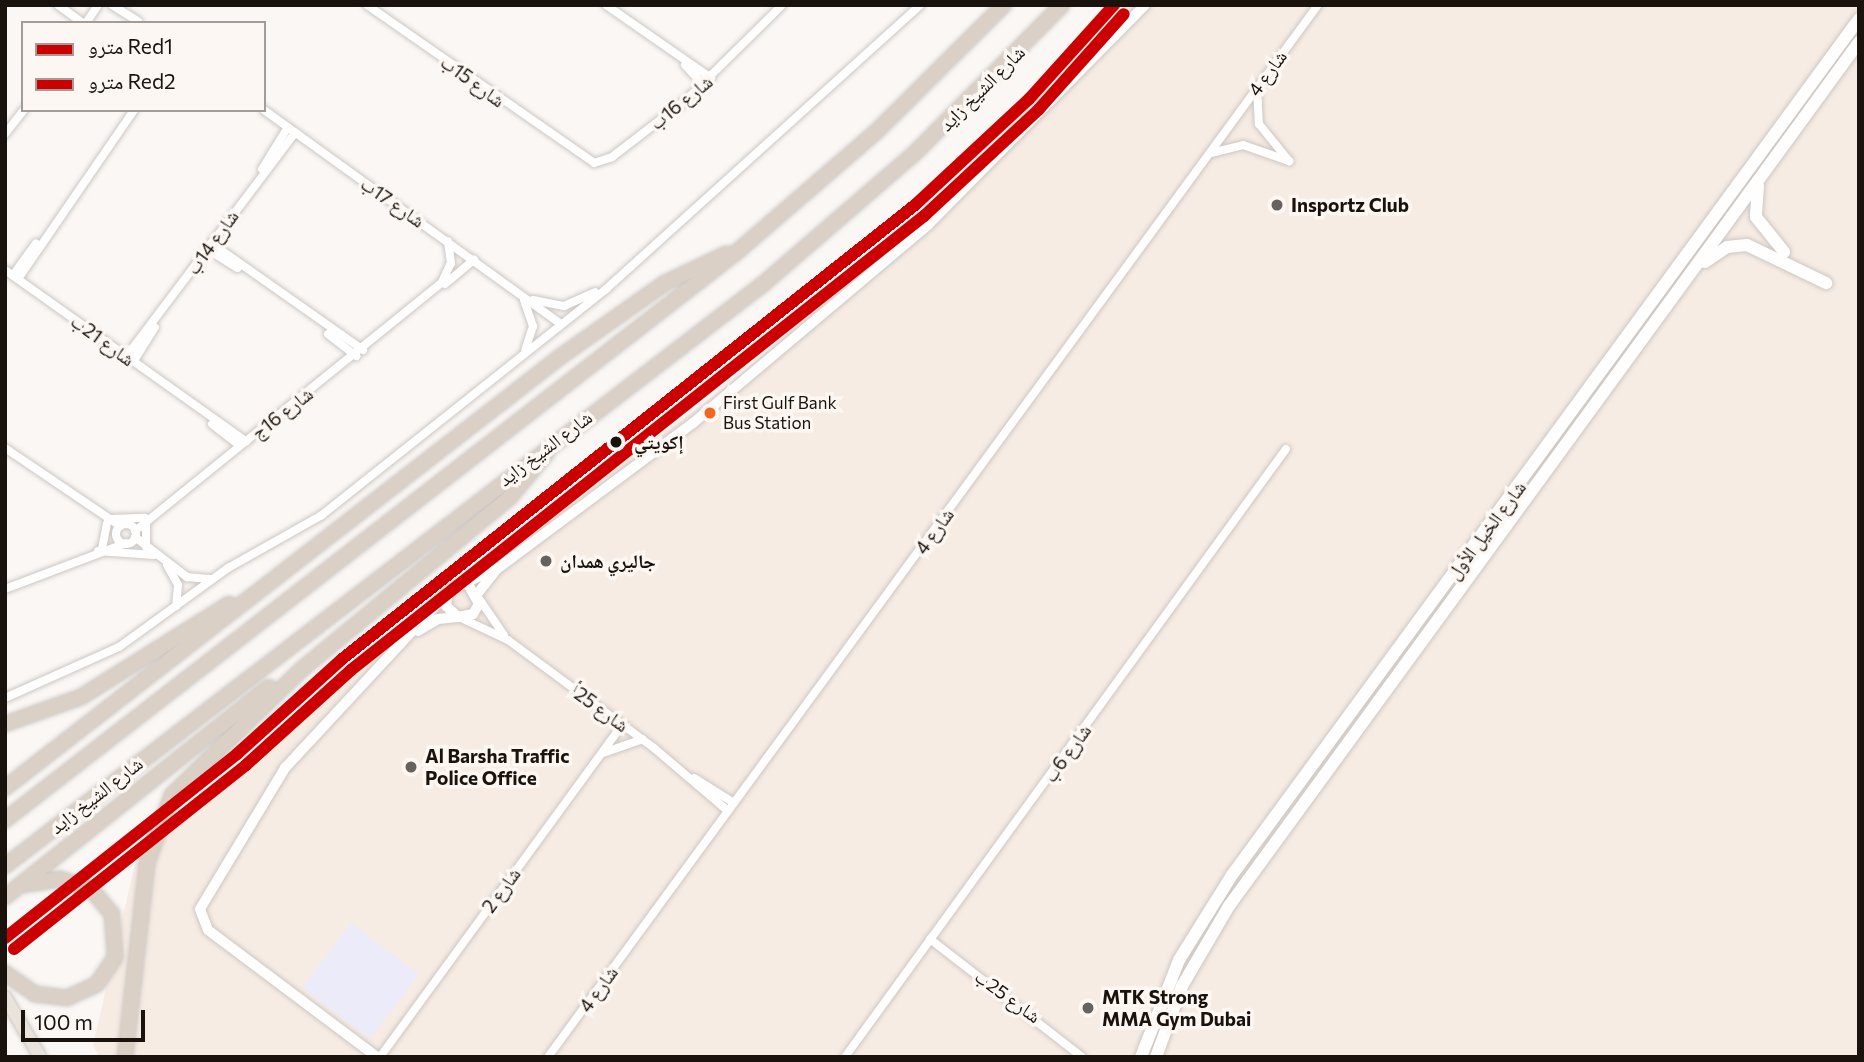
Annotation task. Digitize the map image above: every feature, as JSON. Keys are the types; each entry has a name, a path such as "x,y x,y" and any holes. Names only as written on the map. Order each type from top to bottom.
{"highway":[{"name":"شارع الشيخ زايد","path":"5,820 738,251 877,131 1004,5"},
{"name":"شارع الشيخ زايد","path":"5,866 814,242 934,135 1062,5"},
{"path":"5,788 270,580 609,321 679,275 738,251"},
{"path":"125,1057 147,863 163,811 195,766 301,670 503,503 554,441"},
{"path":"5,724 88,693 270,580"},
{"path":"5,897 264,692 301,670"},
{"path":"5,973 34,994 67,998 105,976 117,946 112,914 91,889 60,879 19,886"}],"main road":[{"name":"شارع الخيل الأول","path":"1141,1057 1174,971 1217,897 1859,19"},
{"name":"شارع الخيل الأول","path":"1156,1057 1181,986 1229,906 1859,42"},
{"path":"1759,180 1756,217 1784,252"},
{"path":"1692,274 1721,250 1741,245 1826,283"},
{"path":"5,997 40,1057"},
{"path":"5,1014 26,1036"}],"street":[{"path":"58,5 81,21"},
{"path":"86,21 98,5"},
{"path":"112,5 137,21"},
{"path":"121,5 138,21"},
{"name":"شارع 15ب","path":"367,5 580,158"},
{"path":"606,5 711,78"},
{"name":"شارع 16ب","path":"770,20 782,5"},
{"name":"شارع 16ب","path":"580,158 608,159 711,78 788,5"},
{"path":"5,698 97,659 212,579 322,515 616,280 920,5"},
{"path":"378,1057 208,930 200,909 285,768 409,638 454,585 468,584 497,569 693,423 918,233 1053,105 1145,5"},
{"name":"شارع 4","path":"548,1057 1318,5"},
{"path":"679,57 703,84"},
{"path":"1209,155 1243,145 1289,161 1257,119 1257,88"},
{"name":"شارع 17ب","path":"266,111 561,324"},
{"path":"8,131 22,112"},
{"path":"12,274 60,214 133,112"},
{"name":"شارع 14ب","path":"129,359 291,130"},
{"name":"شارع 16ج","path":"415,307 447,276 449,241"},
{"path":"209,246 359,353"},
{"name":"شارع 16ج","path":"100,550 131,536 146,518 474,260"},
{"name":"شارع 21ب","path":"12,274 242,443"},
{"name":"شارع 17ب","path":"520,294 564,306 616,280"},
{"path":"520,294 533,326 520,357"},
{"path":"5,449 108,521 118,532 131,536 167,565 193,579 212,579"},
{"name":"شارع 6ب","path":"845,1057 1286,449"},
{"path":"108,521 146,518 149,551"},
{"path":"100,550 108,521"},
{"path":"118,532 131,536"},
{"path":"5,589 100,550 118,532"},
{"path":"100,550 149,551"},
{"path":"167,565 177,582 176,606"},
{"path":"409,638 432,621 460,618 476,612 479,596 497,569"},
{"path":"468,584 508,640"},
{"path":"446,595 446,606 460,618 508,640"},
{"name":"شارع 25أ","path":"508,640 643,739 728,811"},
{"name":"شارع 2","path":"378,1057 622,724"},
{"path":"598,757 643,739"},
{"name":"شارع 25أ","path":"691,777 734,803"},
{"name":"شارع 25ب","path":"930,939 1082,1057"}],"shaded area":[{"path":"1120,5 1859,5 1859,1057 99,1057 93,1045 139,846 273,744 446,589 728,386 942,193"},
{"path":"351,923 419,974 370,1039 302,988"}],"metro line":[{"name":"Red1","path":"5,938 237,754 342,659 915,205 1029,99 1114,5"},
{"name":"Red2","path":"14,949 246,765 351,670 924,216 1039,109 1124,14"}],"place":[{"name":"Insportz Club","path":"1277,205"},
{"name":"First Gulf Bank Bus Station","path":"710,413"},
{"name":"إكويتي","path":"616,442"},
{"name":"جاليري همدان","path":"546,561"},
{"name":"Al Barsha Traffic Police Office","path":"411,767"},
{"name":"MTK Strong MMA Gym Dubai","path":"1088,1008"}]}
